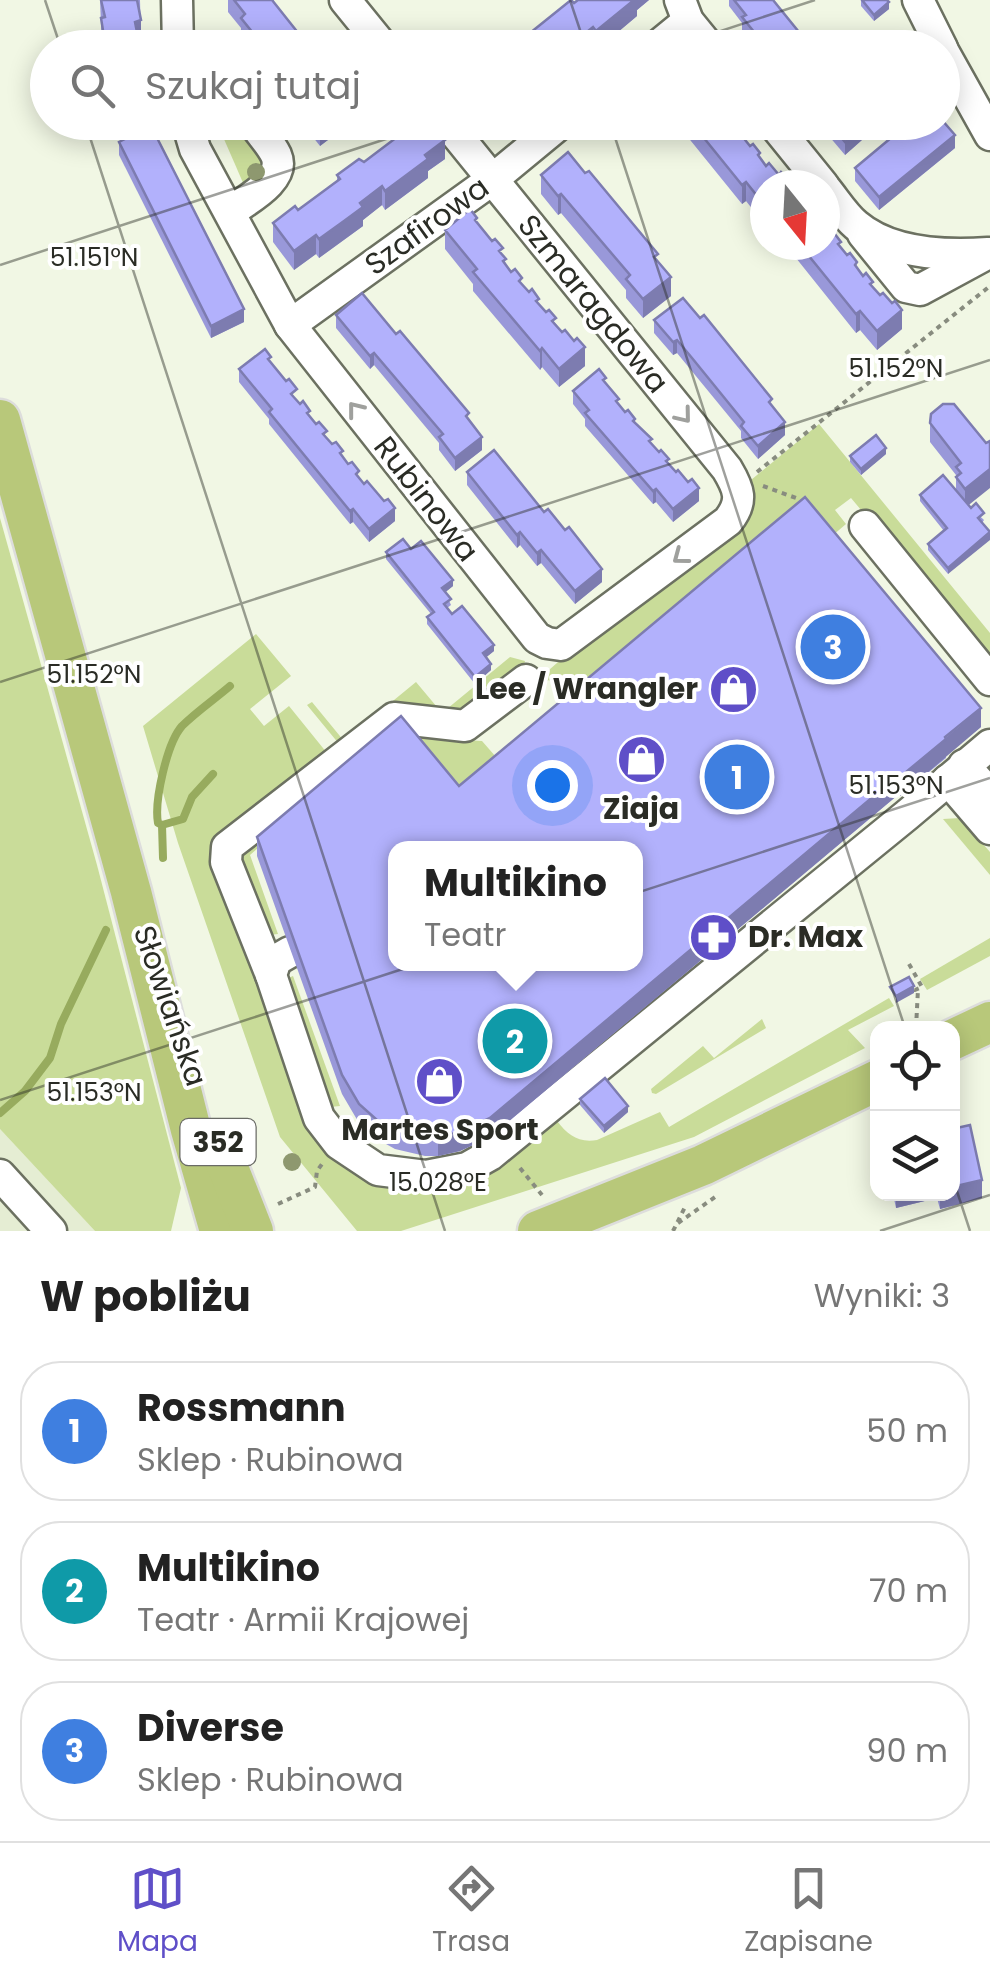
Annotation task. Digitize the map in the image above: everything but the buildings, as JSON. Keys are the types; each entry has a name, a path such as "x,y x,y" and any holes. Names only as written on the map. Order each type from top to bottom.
{"main road":[{"name":"Słowiańska","path":"0,420 220,1231"},
{"name":"Słowiańska","path":"130,892 217,1140 259,1220"},
{"path":"594,1231 703,1166 870,1084"},
{"path":"545,1219 703,1166"}],"street":[{"path":"177,0 178,30"},
{"path":"345,0 369,30"},
{"path":"918,0 933,30"},
{"path":"960,81 990,135"},
{"name":"Rubinowa","path":"192,140 290,325 537,638 561,645 728,520 749,486"},
{"path":"230,212 278,172 276,154 266,140"},
{"name":"Szmaragdowa","path":"461,140 726,469 749,486"},
{"name":"Szafirowa","path":"290,325 540,140"},
{"path":"787,140 811,170"},
{"path":"840,206 906,287 920,290 989,253"},
{"path":"865,526 990,680"},
{"path":"526,680 465,726 394,718 227,847 226,862 281,963 319,1118 339,1144 378,1170 426,1176 468,1168 501,1146 990,744"},
{"path":"956,772 990,794"},
{"path":"956,772 990,829"},
{"path":"0,1175 48,1226"}],"path":[{"path":"749,486 990,286"},
{"path":"749,486 796,498 807,512"},
{"path":"909,964 922,987 915,990 910,979"},
{"path":"916,1021 918,988"},
{"path":"259,1220 315,1187 316,1171 339,1144"},
{"path":"501,1146 545,1219"}],"shaded area":[{"path":"0,1129 95,1231 0,1231"}],"green space":[{"path":"224,140 250,140 266,163 244,185"},
{"path":"819,424 990,633 990,664 851,498 835,510 846,524 832,536 570,705 549,680 543,684 531,665 542,676 753,493 751,480"},
{"path":"0,518 97,865 181,1188 171,1231 95,1231 0,1129"},
{"path":"256,634 291,676 250,709 264,726 289,706 327,753 211,852 298,1100 330,1148 467,1182 503,1163 557,1121 574,1137 590,1141 660,1112 669,1127 889,998 894,1006 848,1030 865,1048 694,1137 401,1231 357,1231 280,1137 178,843 143,726"},
{"path":"510,657 525,661 523,669 520,666 447,721 344,750 307,705 312,702 344,741 416,682 442,713"},
{"path":"411,733 482,741 496,757 459,789"},
{"path":"317,796 250,855 278,934 269,935 239,857"},
{"path":"960,818 990,852 990,875 943,819"},
{"path":"990,938 990,956 927,990 920,979"},
{"path":"293,976 340,1106 330,1107 286,979"},
{"path":"762,1019 766,1028 656,1094 652,1093 651,1089 703,1046 714,1058"}],"waterway":[{"path":"163,858 158,801 171,745 182,726 230,686"},
{"path":"162,825 183,819 192,797 213,774"},
{"path":"0,1113 25,1091 50,1058 61,1024 106,930"}],"place":[{"name":"Diverse","path":"833,647"},
{"name":"Lee / Wrangler","path":"733,689"},
{"name":"Ziaja","path":"641,760"},
{"name":"Rossmann","path":"737,777"},
{"name":"Dr. Max","path":"713,937"},
{"name":"Multikino","path":"515,1041"},
{"name":"Martes Sport","path":"440,1081"}]}
